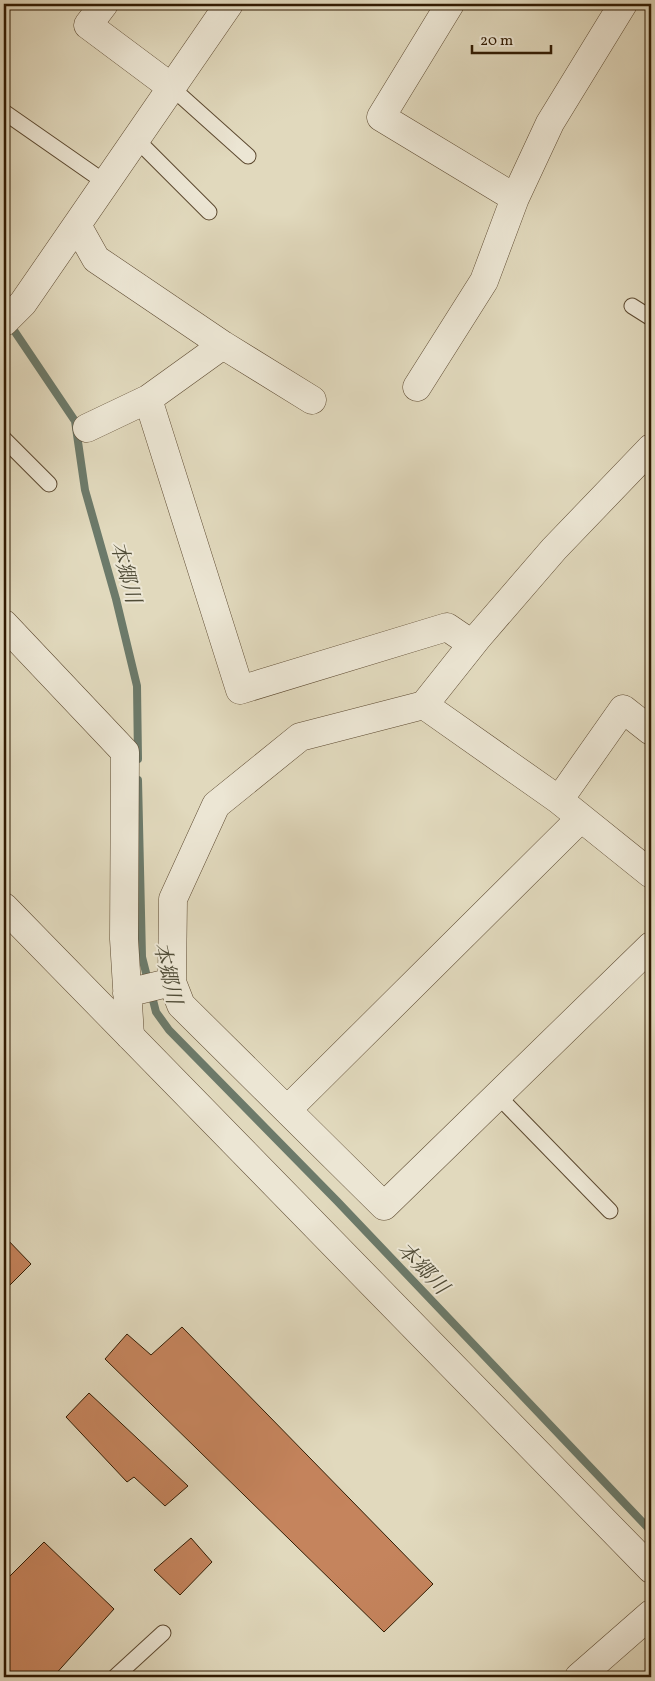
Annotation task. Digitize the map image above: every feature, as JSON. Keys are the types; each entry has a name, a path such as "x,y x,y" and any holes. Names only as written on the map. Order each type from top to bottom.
{"street":[{"path":"104,4 88,25 171,87"},
{"path":"4,322 24,304 229,4"},
{"path":"450,4 381,117 515,198"},
{"path":"417,387 484,281 515,198 550,124 623,4"},
{"path":"77,225 96,259 223,345 312,400"},
{"path":"88,428 148,399 223,345"},
{"path":"148,399 240,690 447,627 472,644"},
{"path":"651,448 554,549 472,644 424,705 300,737 216,805 173,899 172,982 181,1005 384,1206 651,946"},
{"path":"4,624 125,752 124,939 130,1036"},
{"path":"424,705 559,800 651,874"},
{"path":"559,800 623,709 651,731"},
{"path":"287,1110 581,818"},
{"path":"4,907 651,1568"},
{"path":"128,993 172,982"},
{"path":"578,1677 651,1614"}],"lane":[{"path":"171,87 248,156"},
{"path":"4,112 106,183"},
{"path":"136,138 209,212"},
{"path":"632,306 651,318"},
{"path":"4,439 50,484"},
{"path":"498,1096 610,1211"},
{"path":"115,1677 163,1633"}],"building":[{"path":"4,1236 31,1264 4,1291"},
{"path":"182,1327 433,1584 384,1632 105,1359 127,1334 151,1355"},
{"path":"89,1393 188,1486 165,1506 134,1477 127,1482 66,1417"},
{"path":"191,1538 212,1562 180,1595 154,1570"},
{"path":"44,1542 114,1609 53,1677 4,1677 4,1582"}],"waterway":[{"name":"本郷川","path":"9,323 75,421 85,490 116,599 137,686 138,759"},
{"name":"本郷川","path":"138,780 142,957 156,1012 169,1030 337,1201 651,1531"}]}
